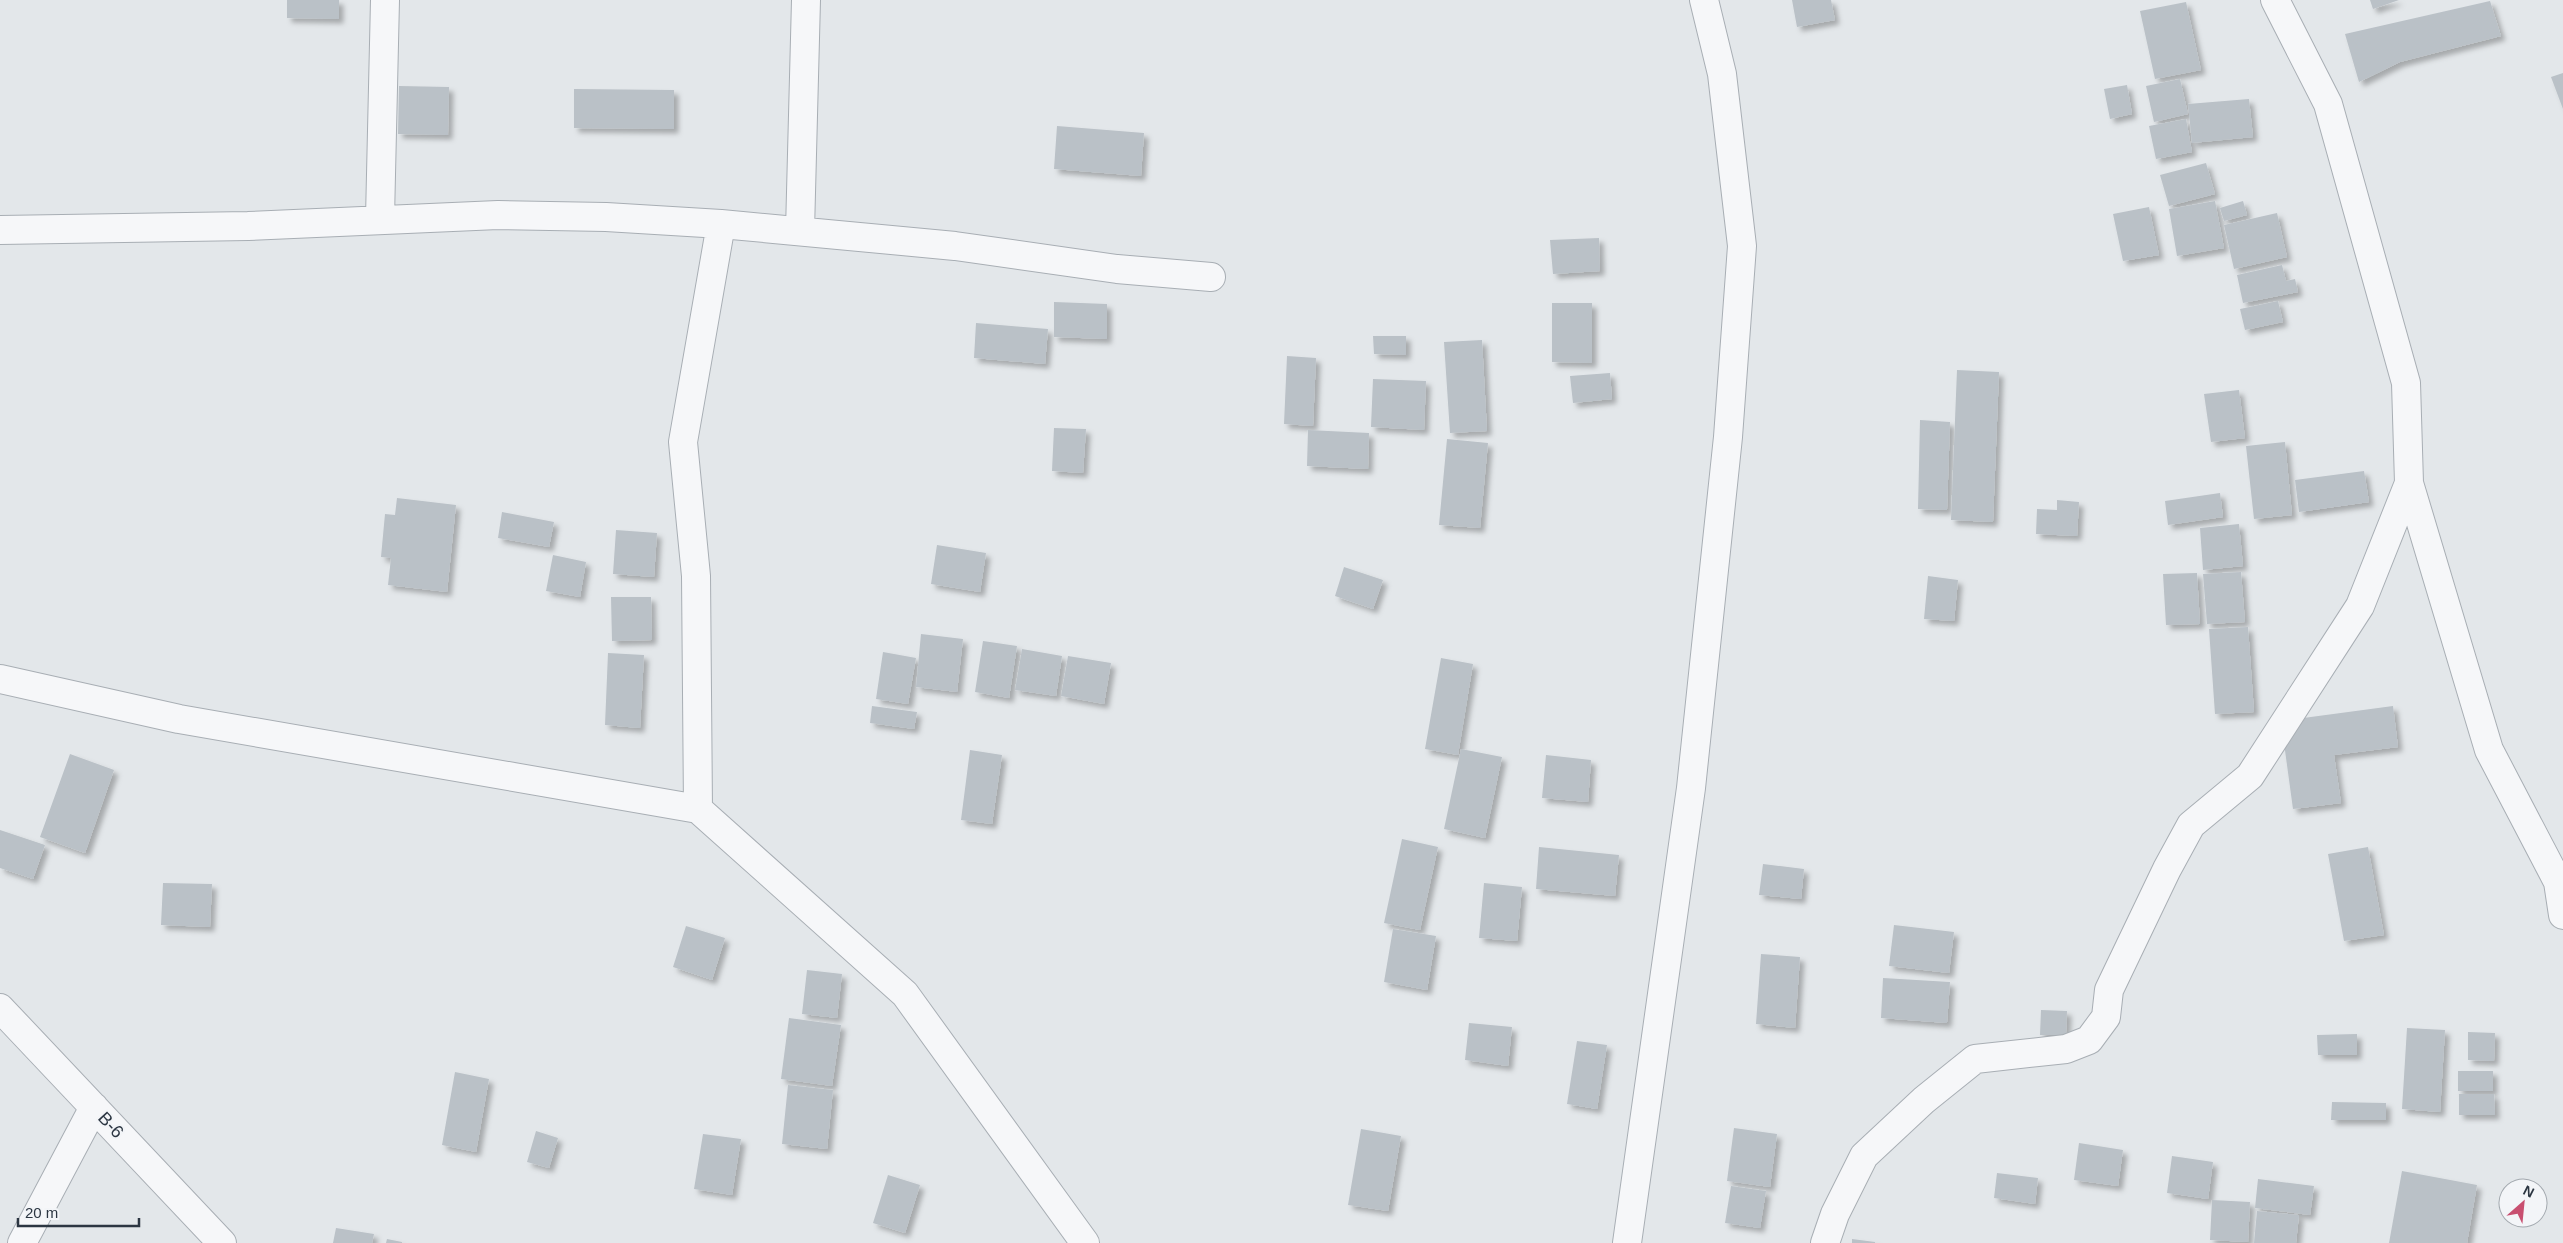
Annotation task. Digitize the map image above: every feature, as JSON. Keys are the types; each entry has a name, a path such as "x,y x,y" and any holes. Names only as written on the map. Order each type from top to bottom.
{"street":[{"path":"380,218 385,0"},
{"path":"800,231 806,0"},
{"path":"1627,1243 1691,788 1728,437 1742,246 1722,74 1704,0"},
{"path":"2275,0 2328,104 2406,383 2409,483 2489,750 2560,884 2563,915"},
{"path":"0,230 248,226 380,218 498,215 606,217 721,224 954,246 1116,269 1211,277"},
{"path":"698,809 696,576 683,442 721,224"},
{"path":"1825,1243 1835,1214 1864,1156 1924,1100 1975,1058 2066,1048 2089,1040 2106,1017 2109,990 2167,869 2192,825 2250,776 2360,606 2409,483"},
{"path":"0,680 179,719 698,809 905,994 1085,1243"},
{"name":"B-6","path":"0,1008 222,1243"},
{"path":"22,1243 94,1107"}],"building":[{"path":"287,0 339,0 339,19 287,18"},
{"path":"1792,0 1831,0 1835,20 1797,27"},
{"path":"2370,0 2399,0 2373,9"},
{"path":"2490,1 2501,36 2400,62 2359,82 2345,34"},
{"path":"2186,2 2201,70 2155,79 2140,11"},
{"path":"2563,73 2563,109 2551,77"},
{"path":"2180,79 2188,114 2154,122 2146,86"},
{"path":"2127,85 2132,114 2110,119 2104,89"},
{"path":"399,86 449,87 448,135 398,134"},
{"path":"574,89 674,90 674,129 574,128"},
{"path":"2249,99 2253,137 2192,143 2188,104"},
{"path":"2186,119 2192,152 2156,159 2149,126"},
{"path":"1057,126 1144,133 1141,176 1054,169"},
{"path":"2206,163 2215,194 2169,206 2160,175"},
{"path":"2215,201 2224,248 2177,256 2169,209"},
{"path":"2243,201 2247,215 2224,221 2220,208"},
{"path":"2149,207 2159,255 2123,261 2113,214"},
{"path":"2277,213 2287,257 2234,269 2224,225"},
{"path":"1599,238 1600,271 1553,274 1550,240"},
{"path":"2282,265 2286,281 2295,279 2298,292 2243,303 2237,275"},
{"path":"2278,301 2283,322 2245,330 2240,309"},
{"path":"1054,302 1107,304 1107,339 1054,337"},
{"path":"1552,303 1592,303 1592,363 1552,362"},
{"path":"976,323 1048,329 1045,364 974,358"},
{"path":"1373,336 1406,336 1406,355 1374,354"},
{"path":"1482,340 1487,431 1450,433 1444,342"},
{"path":"1287,356 1316,358 1313,426 1284,424"},
{"path":"1957,370 1999,372 1993,522 1951,520"},
{"path":"1610,373 1612,399 1573,403 1570,376"},
{"path":"1373,379 1426,381 1424,430 1371,427"},
{"path":"2239,390 2245,438 2211,442 2204,394"},
{"path":"1920,420 1950,422 1947,510 1918,509"},
{"path":"1054,428 1086,429 1083,473 1052,471"},
{"path":"1308,430 1369,433 1368,469 1307,466"},
{"path":"1447,439 1488,443 1480,528 1439,525"},
{"path":"2285,442 2292,515 2254,519 2246,446"},
{"path":"2364,471 2369,502 2299,512 2295,480"},
{"path":"2220,493 2223,517 2168,525 2165,501"},
{"path":"397,498 456,505 447,592 388,585 391,558 381,557 385,514 395,515"},
{"path":"2057,500 2079,502 2077,536 2036,534 2037,509 2057,510"},
{"path":"502,512 554,522 549,547 498,538"},
{"path":"2239,524 2243,566 2203,570 2200,528"},
{"path":"616,530 657,533 654,577 613,574"},
{"path":"937,545 986,553 980,592 931,584"},
{"path":"553,555 586,562 580,597 546,591"},
{"path":"1344,567 1383,580 1373,609 1335,596"},
{"path":"2241,572 2245,622 2207,624 2203,574"},
{"path":"2197,573 2200,624 2166,625 2163,574"},
{"path":"1928,576 1958,580 1954,621 1924,619"},
{"path":"611,597 651,597 652,640 612,641"},
{"path":"2248,627 2254,712 2215,714 2209,629"},
{"path":"921,634 963,639 957,692 916,687"},
{"path":"983,641 1017,646 1009,698 975,692"},
{"path":"1022,649 1062,656 1056,696 1015,690"},
{"path":"883,652 916,658 908,704 876,699"},
{"path":"608,653 644,655 640,728 605,725"},
{"path":"1068,656 1111,663 1104,704 1061,696"},
{"path":"1441,658 1473,664 1458,755 1425,749"},
{"path":"872,706 917,712 914,729 870,723"},
{"path":"2393,706 2398,747 2334,755 2341,803 2293,809 2281,721"},
{"path":"1461,749 1502,757 1485,838 1444,829"},
{"path":"970,750 1002,755 992,824 961,820"},
{"path":"70,754 114,770 85,853 40,837"},
{"path":"1546,755 1591,760 1588,802 1542,798"},
{"path":"0,830 45,845 33,879 0,868"},
{"path":"1402,839 1438,847 1420,930 1384,923"},
{"path":"1539,847 1619,855 1615,896 1536,889"},
{"path":"2368,847 2384,935 2344,941 2328,854"},
{"path":"1763,864 1804,869 1801,899 1759,895"},
{"path":"163,883 212,884 210,927 161,925"},
{"path":"1484,883 1522,887 1517,941 1479,938"},
{"path":"1894,925 1954,932 1949,973 1889,966"},
{"path":"686,926 725,938 712,980 673,967"},
{"path":"1393,929 1436,936 1427,990 1384,982"},
{"path":"1761,954 1800,957 1795,1028 1756,1024"},
{"path":"807,970 842,974 837,1018 802,1014"},
{"path":"1883,978 1950,982 1947,1023 1881,1018"},
{"path":"2041,1010 2067,1011 2066,1035 2040,1035"},
{"path":"789,1018 841,1025 832,1086 781,1079"},
{"path":"1469,1023 1512,1027 1508,1066 1465,1060"},
{"path":"2407,1028 2445,1030 2440,1112 2402,1109"},
{"path":"2468,1032 2495,1033 2494,1061 2468,1060"},
{"path":"2357,1034 2357,1055 2318,1055 2317,1035"},
{"path":"1577,1041 1607,1045 1597,1109 1567,1104"},
{"path":"2458,1071 2493,1071 2493,1091 2458,1091"},
{"path":"455,1072 489,1079 476,1152 442,1145"},
{"path":"788,1085 833,1090 827,1149 782,1144"},
{"path":"2459,1094 2494,1094 2495,1115 2459,1115"},
{"path":"2332,1102 2386,1103 2386,1120 2331,1120"},
{"path":"1734,1128 1777,1134 1770,1187 1727,1181"},
{"path":"1361,1129 1401,1136 1388,1211 1348,1205"},
{"path":"536,1131 558,1138 549,1168 527,1162"},
{"path":"703,1134 741,1139 732,1195 694,1189"},
{"path":"2079,1143 2123,1150 2118,1186 2074,1180"},
{"path":"2172,1156 2213,1162 2208,1199 2167,1193"},
{"path":"2402,1171 2477,1185 2467,1243 2389,1243"},
{"path":"1997,1173 2038,1178 2035,1204 1994,1198"},
{"path":"888,1175 920,1185 905,1233 873,1223"},
{"path":"2258,1179 2314,1186 2310,1215 2255,1208"},
{"path":"1731,1186 1766,1191 1760,1228 1725,1223"},
{"path":"2212,1200 2250,1202 2248,1242 2210,1240"},
{"path":"2257,1211 2299,1215 2296,1243 2254,1243"},
{"path":"336,1228 374,1234 372,1243 333,1243"},
{"path":"387,1239 402,1242 402,1243 386,1243"},
{"path":"1852,1239 1875,1242 1875,1243 1852,1243"}]}
